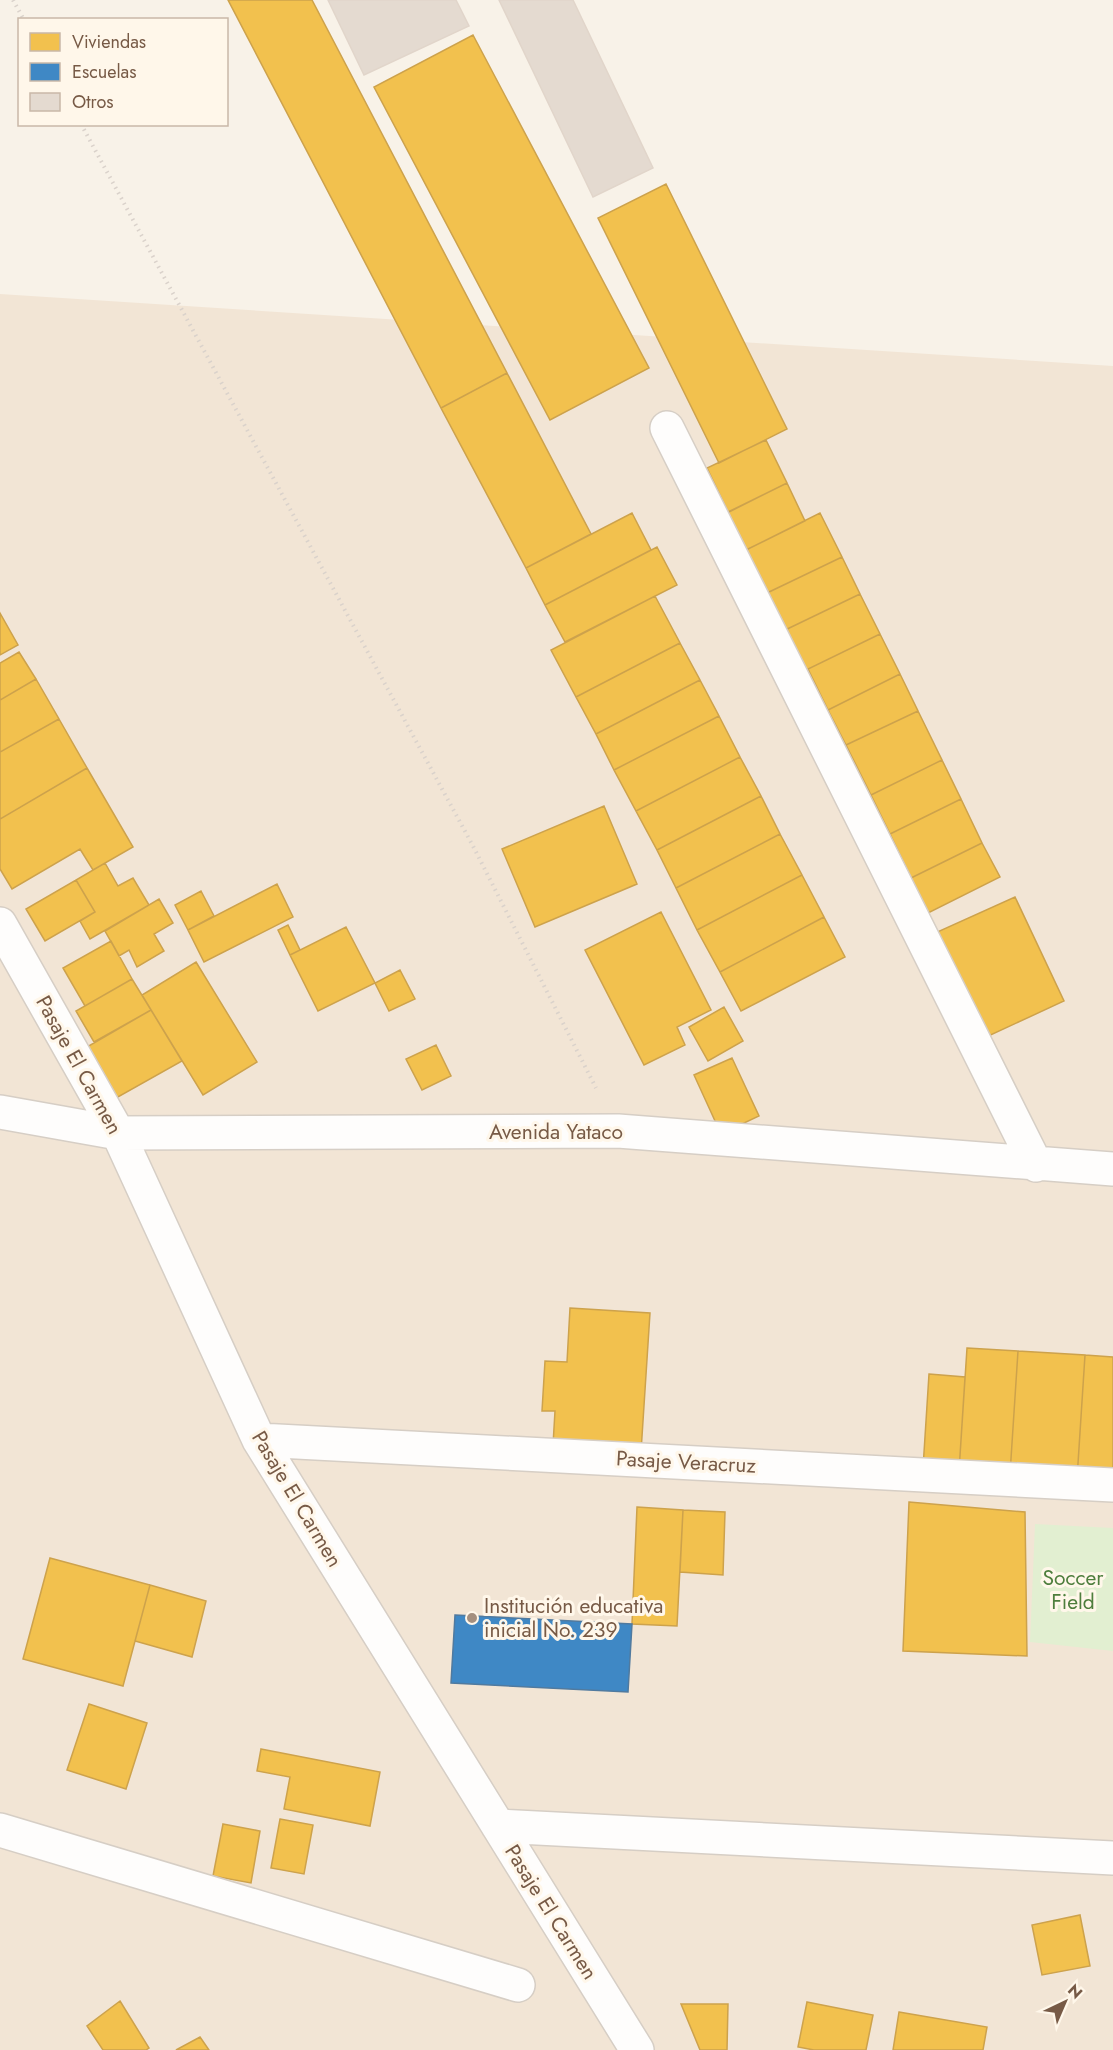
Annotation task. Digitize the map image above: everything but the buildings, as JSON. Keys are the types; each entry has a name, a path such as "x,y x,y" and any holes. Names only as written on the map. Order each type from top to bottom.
{"street":[{"path":"667,428 1036,1165"},
{"name":"Pasaje El Carmen","path":"0,924 118,1133 259,1440 636,2050"},
{"name":"Avenida Yataco","path":"0,1112 118,1133 618,1131 1036,1165 1113,1169"},
{"name":"Pasaje Veracruz","path":"259,1440 1113,1485"},
{"path":"498,1826 1113,1858"},
{"path":"0,1830 518,1984"}],"path":[{"path":"13,0 23,18"},
{"path":"82,126 473,846 618,1131"}],"shaded area":[{"path":"0,294 1113,366 1113,2050 0,2050"}],"green space":[{"name":"Soccer Field","path":"1035,1524 1113,1528 1113,1651 1030,1642"}],"place":[{"name":"Institución educativa inicial No. 239","path":"472,1618"}]}
